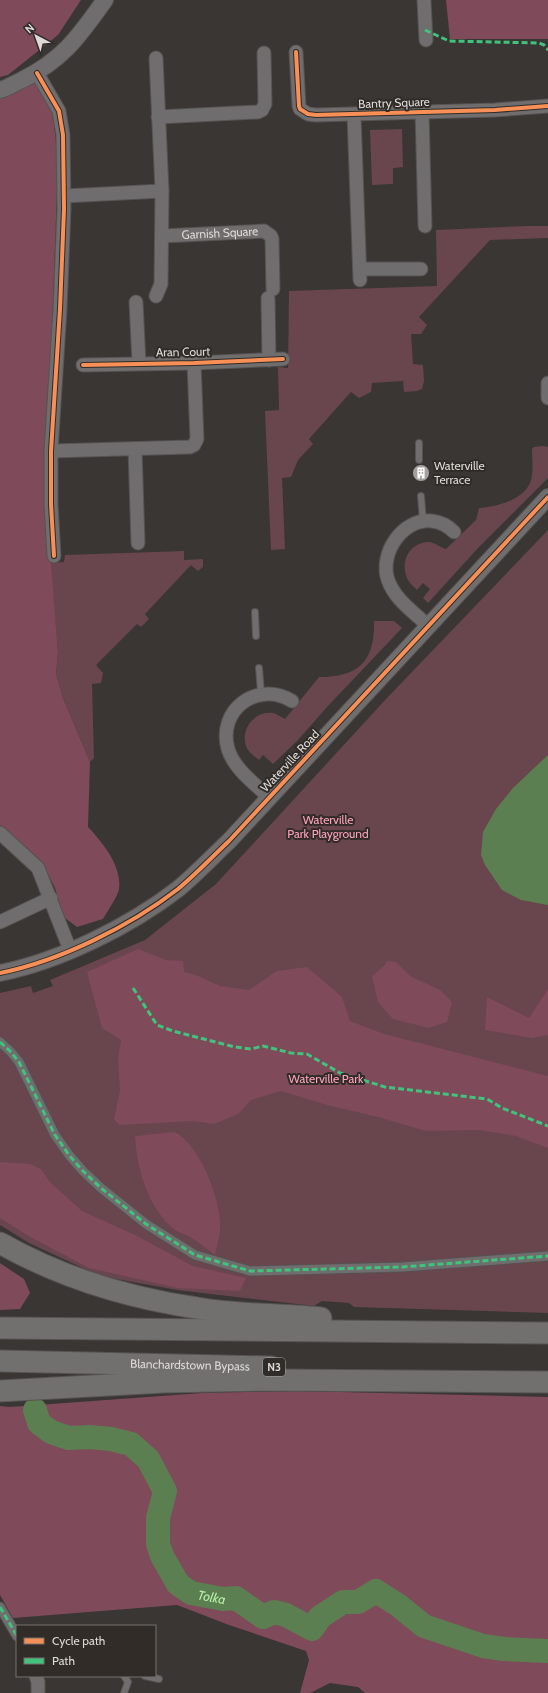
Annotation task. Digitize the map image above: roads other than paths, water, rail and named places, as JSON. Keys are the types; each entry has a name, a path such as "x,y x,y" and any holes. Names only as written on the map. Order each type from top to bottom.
{"highway":[{"path":"0,1243 49,1267 81,1279 115,1290 198,1308 403,1326 540,1333"},
{"path":"0,1328 540,1333"},
{"name":"Blanchardstown Bypass","path":"0,1361 548,1374"},
{"path":"0,1391 164,1382 266,1380 548,1382"}],"street":[{"path":"0,90 37,73 58,58 79,36 105,0"},
{"path":"424,0 426,40"},
{"name":"Bantry Square","path":"296,52 300,109 308,114 316,116 422,111 495,110 548,106"},
{"path":"158,118 258,112 262,110 265,104 264,53"},
{"path":"156,58 162,192 161,284 156,296"},
{"path":"37,73 55,103 61,119 64,196 60,309 51,451 51,504 54,556"},
{"name":"Bantry Square","path":"422,111 425,226"},
{"name":"Bantry Square","path":"354,115 360,275 421,269"},
{"path":"64,196 162,192"},
{"name":"Garnish Square","path":"162,236 264,231 271,236 269,360"},
{"name":"Aran Court","path":"136,302 139,363"},
{"name":"Aran Court","path":"83,365 194,363 283,359"},
{"name":"Aran Court","path":"51,451 190,447 196,442 194,363"},
{"path":"548,383 548,398"},
{"path":"135,449 138,543"},
{"name":"Waterville Road","path":"0,973 35,963 70,950 122,925 178,889 198,872 270,798 548,497"},
{"path":"428,626 398,598 388,581 385,570 387,556 396,538 411,526 423,521 432,521 442,524 454,532"},
{"path":"270,798 242,771 234,760 229,749 227,738 228,724 233,714 246,700 262,693 277,694 292,701"},
{"path":"0,833 38,868 51,898 70,950"},
{"path":"0,922 51,898"},
{"path":"0,1042 19,1062 55,1135 69,1155 83,1171 101,1188 146,1224 195,1255 250,1271 477,1263 548,1256"},
{"path":"0,1607 16,1634"},
{"path":"36,1677 38,1693"}],"lane":[{"path":"419,443 419,460"},
{"path":"421,496 423,521"},
{"path":"255,612 256,636"},
{"path":"259,668 262,693"},
{"path":"124,1693 128,1682 125,1677"},
{"path":"148,1677 159,1680"}],"waterway":[{"name":"Tolka","path":"35,1410 39,1423 51,1432 69,1438 90,1437 111,1439 131,1444 148,1459 165,1491 158,1518 158,1544 162,1556 178,1584 191,1593 223,1599 236,1598 263,1617 274,1612 286,1615 312,1629 320,1617 343,1602 358,1602 376,1591 398,1605 424,1626 483,1646 504,1649 548,1651"}],"place":[{"name":"Waterville Terrace","path":"421,473"}],"park label":[{"name":"Waterville Park Playground","path":"328,827"},
{"name":"Waterville Park","path":"326,1079"}]}
